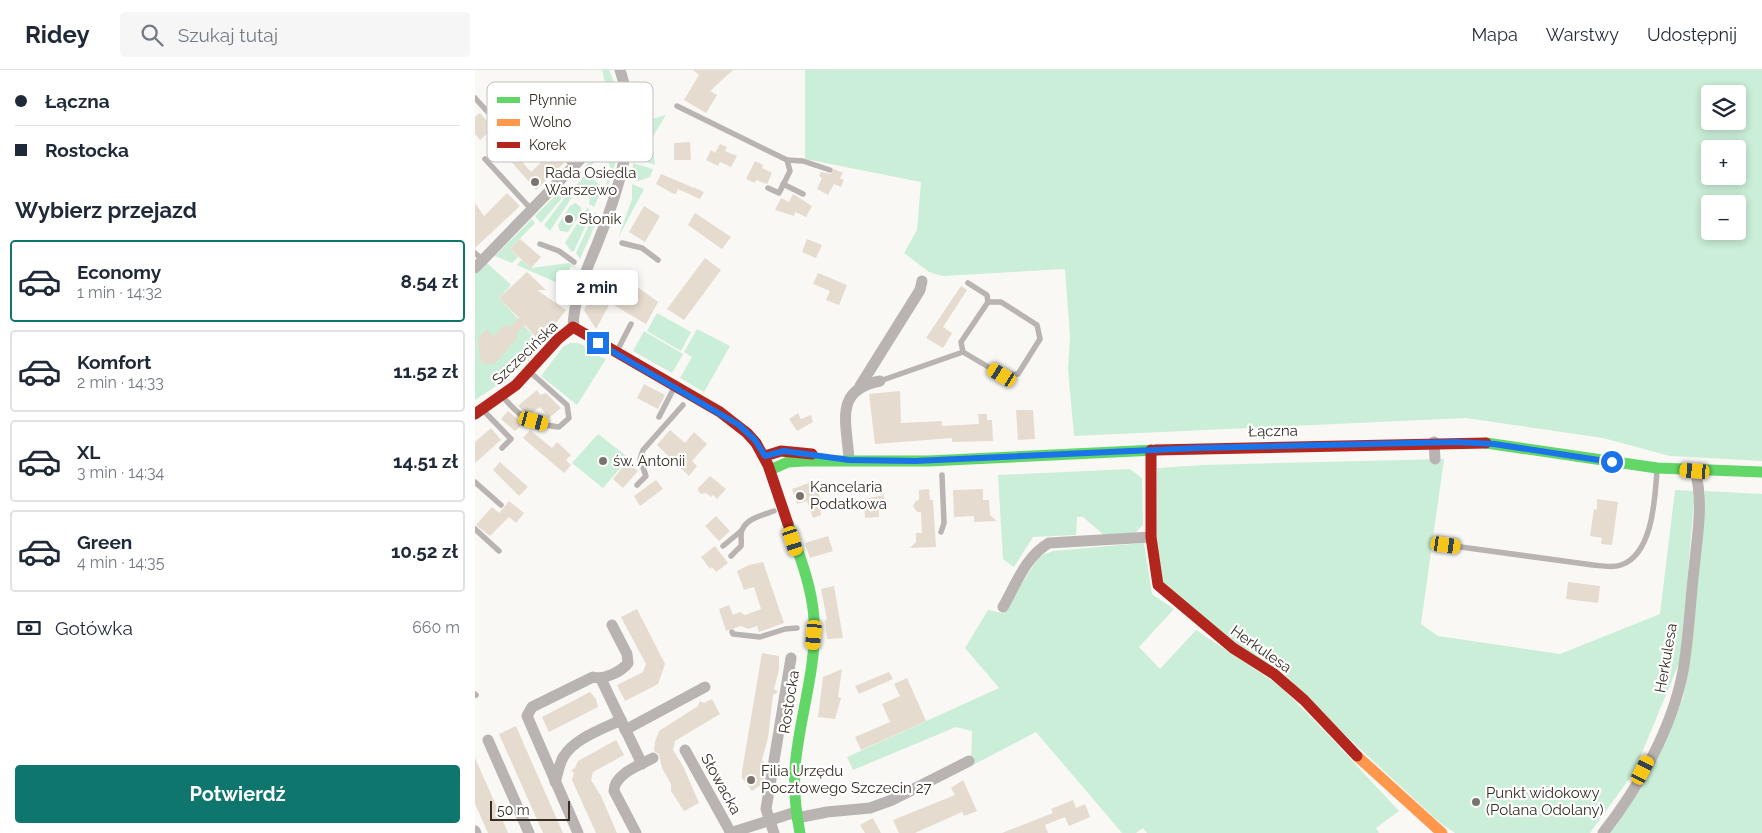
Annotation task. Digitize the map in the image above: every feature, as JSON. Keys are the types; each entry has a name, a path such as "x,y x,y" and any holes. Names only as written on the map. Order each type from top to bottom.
{"street":[{"path":"477,260 577,162"},
{"name":"Szczecińska","path":"479,412 502,396 530,372 558,339 573,327 579,290 621,177 624,162"},
{"path":"849,460 847,406 851,395 860,386 920,290 922,281"},
{"name":"Rostocka","path":"573,327 739,425 755,440 765,456 806,580 813,620 813,647 794,773 796,815 800,833"},
{"path":"860,386 880,381"},
{"path":"1435,442 1435,459"},
{"name":"Łączna","path":"770,470 794,461 928,461 1151,450 1435,442 1486,443 1657,468 1762,478"},
{"name":"Herkulesa","path":"1151,450 1151,537 1158,585 1233,648 1274,674 1304,700 1359,758 1442,833"},
{"name":"Łączna","path":"765,456 784,451 849,460"},
{"name":"Łączna","path":"1695,471 1762,472"},
{"name":"Herkulesa","path":"1603,833 1627,802 1660,738 1683,672 1700,486 1695,471"},
{"path":"1003,608 1030,559 1038,549 1049,543 1151,537"},
{"path":"578,833 527,716 527,712 532,707 593,677 601,679 628,663 627,654 612,626"},
{"path":"774,833 765,809 791,658"},
{"path":"601,679 642,764"},
{"path":"555,782 561,761 573,747 705,687"},
{"path":"488,740 529,833"},
{"name":"Słowacka","path":"685,750 730,833 768,820 796,815 870,808 899,797 969,761"},
{"path":"636,833 614,791 614,786 618,778 653,758"}],"lane":[{"path":"475,98 487,111"},
{"path":"677,106 787,160 803,161 830,170"},
{"path":"768,188 779,193 790,171 787,160"},
{"path":"488,162 531,209"},
{"path":"569,162 573,166"},
{"path":"783,184 803,194"},
{"path":"623,243 642,248 657,260"},
{"path":"540,244 559,251 574,262"},
{"path":"969,283 987,295 988,302 961,342 963,352 1002,375 1018,374 1040,339 1037,325 1001,302 988,302"},
{"path":"616,353 631,324"},
{"path":"880,381 963,352"},
{"path":"502,396 523,418 559,427 565,422 569,418 567,405 530,372"},
{"path":"659,417 675,386"},
{"path":"637,485 647,476 640,459 643,450 683,405"},
{"path":"479,412 511,439 502,448"},
{"path":"1446,545 1593,565 1621,565 1637,553 1647,536 1657,468"},
{"path":"941,532 944,523 942,475"},
{"path":"475,482 501,505"},
{"path":"723,546 751,520 773,511"},
{"path":"475,529 499,551"},
{"path":"731,556 741,546 741,531"},
{"path":"733,632 733,634 760,637 785,629 797,628"}],"green space":[{"path":"602,70 609,70 614,82 605,82"},
{"path":"805,70 1762,70 1762,461 1670,456 1603,438 1466,418 1074,436 1068,369 1070,336 1065,269 942,276 929,272 904,253 917,230 921,182 805,159"},
{"path":"666,115 653,136 653,119"},
{"path":"653,147 655,165 646,162 653,162"},
{"path":"589,162 595,162 587,169 584,167"},
{"path":"605,162 616,162 608,186 606,184 611,171 609,163"},
{"path":"633,163 653,169 650,177 638,181 632,178"},
{"path":"586,174 603,187 594,207 589,204 590,199 584,192 572,191"},
{"path":"632,184 644,189 618,238 632,199"},
{"path":"562,189 567,192 541,223 535,216"},
{"path":"568,193 572,197 550,231 544,225"},
{"path":"575,203 581,207 581,213 568,232 560,231 558,225 570,206"},
{"path":"587,208 592,212 572,252 565,243"},
{"path":"595,212 599,216 580,259 576,253"},
{"path":"532,219 535,223 510,249 518,257 512,263 495,256"},
{"path":"521,260 531,268 569,263 578,269 571,266 562,285 517,265"},
{"path":"486,262 511,285 499,298 542,345 492,389 475,400 475,275"},
{"path":"657,313 691,332 681,351 647,331"},
{"path":"697,329 730,346 704,392 680,378 692,357 684,352"},
{"path":"644,331 683,354 672,373 633,351"},
{"path":"570,343 583,345 593,354 606,359 577,405 541,376 563,347"},
{"path":"598,434 629,458 603,488 572,463"},
{"path":"1444,459 1421,624 1438,636 1560,654 1660,614 1675,490 1695,491 1680,661 1634,772 1590,833 1455,833 1439,822 1344,734 1275,665 1274,669 1211,627 1162,584 1156,549 1157,468 1204,465"},
{"path":"1130,469 1142,478 1143,525 1135,533 1104,535 1083,517 1077,517 1076,535 1033,537 1014,567 1003,559 998,475"},
{"path":"1705,491 1762,494 1762,833 1609,833 1640,790 1669,734 1683,698 1691,653"},
{"path":"1144,543 1152,594 1174,609 1139,647 1160,669 1196,630 1280,686 1399,811 1376,828 1379,833 1147,833 1143,828 1136,833 1122,833 1036,732 971,766 972,731 956,727 853,770 847,757 999,688 965,648 988,610 1002,613 1040,556 1053,551"}],"building":[{"path":"693,70 733,70 710,91 717,95 706,113 684,100 699,75"},
{"path":"480,113 487,121 487,134 480,140 475,134 475,117"},
{"path":"690,142 691,160 674,160 674,143"},
{"path":"720,144 727,147 725,151 737,156 731,167 720,162 718,166 706,160 711,150 715,153"},
{"path":"755,161 763,165 762,168 772,173 767,184 756,180 755,183 746,179"},
{"path":"512,162 522,162 531,172 541,162 563,162 564,163 536,190"},
{"path":"834,169 843,173 840,178 844,180 841,187 834,184 828,195 817,189 822,178 819,176 821,172 831,174"},
{"path":"661,174 692,187 692,189 693,187 704,192 700,199 678,189 676,194 672,193 656,184"},
{"path":"507,193 520,206 475,248 475,203 484,216"},
{"path":"793,194 812,206 806,217 795,212 794,216 775,210 781,198 789,202"},
{"path":"644,206 660,216 645,242 629,232"},
{"path":"695,213 731,237 722,249 688,225"},
{"path":"520,239 541,257 531,268 510,249"},
{"path":"807,239 822,245 816,258 802,252"},
{"path":"705,258 721,270 684,320 667,309"},
{"path":"527,272 546,290 537,290 566,310 541,343 525,325 516,334 517,338 494,364 484,364 480,360 478,339 487,329 494,336 503,326 511,326 519,318 499,298"},
{"path":"617,272 658,302 646,324 610,303 596,329 584,310 599,283 609,288"},
{"path":"818,273 847,285 839,305 826,300 830,291 813,284"},
{"path":"961,286 967,290 943,327 952,333 943,348 926,338"},
{"path":"644,384 665,395 658,409 637,398"},
{"path":"537,390 540,395 546,393 561,408 549,418 540,407 529,415 518,406"},
{"path":"900,391 901,423 942,421 942,426 979,424 978,414 987,414 987,420 992,420 993,441 952,442 952,438 875,444 869,394"},
{"path":"1016,410 1033,410 1035,439 1018,440"},
{"path":"508,411 523,424 515,431 501,419"},
{"path":"798,413 801,419 811,415 813,422 797,431 789,419"},
{"path":"491,428 501,440 475,463 475,442"},
{"path":"530,430 552,448 557,442 571,455 566,460 571,465 564,473 523,438"},
{"path":"670,430 685,443 694,432 707,444 692,461 697,466 689,476 657,445"},
{"path":"500,462 528,487 519,496 493,470"},
{"path":"627,462 638,471 623,488 613,479"},
{"path":"710,476 726,489 717,499 713,495 711,497 706,493 701,494 698,491 698,488"},
{"path":"656,480 663,489 640,506 634,496"},
{"path":"815,481 824,510 820,511 821,515 813,518 807,501 797,504 792,489"},
{"path":"929,489 930,500 933,500 936,547 910,548 916,542 916,533 922,533 921,512 917,512 913,506 919,500 919,490"},
{"path":"983,489 983,500 989,500 990,515 997,521 974,522 974,516 954,517 953,490"},
{"path":"884,495 884,506 879,507 879,517 865,518 864,499"},
{"path":"1597,499 1618,502 1612,545 1601,544 1602,538 1590,536 1594,509 1597,510"},
{"path":"509,501 524,513 516,523 509,517 490,536 476,525 492,507 499,513"},
{"path":"716,516 730,531 719,541 705,526"},
{"path":"828,536 833,551 810,558 805,543"},
{"path":"715,546 728,563 716,572 712,567 710,569 701,557"},
{"path":"763,562 784,623 759,632 757,626 748,629 741,626 726,631 719,609 729,605 733,615 740,612 745,615 761,609 754,587 744,590 737,571 749,565"},
{"path":"1568,582 1600,586 1598,603 1566,599"},
{"path":"834,586 843,638 827,639 825,620 827,619 821,589"},
{"path":"637,609 665,664 658,684 625,701 617,685 643,672 646,664 621,617"},
{"path":"762,653 779,656 779,670 774,689 778,692 773,695 768,738 762,760 766,764 763,783 752,791 742,778 742,771"},
{"path":"842,669 838,697 841,698 835,719 818,717 823,677"},
{"path":"889,672 893,679 859,694 855,686"},
{"path":"907,678 926,721 861,750 855,737 890,722 882,704 900,696 894,684"},
{"path":"590,692 596,699 598,707 549,732 542,717"},
{"path":"712,699 720,714 675,741 673,750 683,766 699,803 684,811 671,791 671,784 662,768 659,754 654,751 655,742 659,731 698,706 700,701 704,703"},
{"path":"516,726 563,833 543,833 499,734"},
{"path":"616,740 624,755 593,772 591,780 601,796 617,833 596,833 572,780 574,773 571,770 575,768 578,761"},
{"path":"475,758 508,833 488,833 475,804"},
{"path":"963,780 977,811 964,816 962,812 915,833 899,833 893,820 955,795 951,788"},
{"path":"1073,800 1076,808 1085,804 1090,817 1069,826 1065,817 1045,825 1048,833 1002,833 1053,813 1051,809"},
{"path":"873,818 881,833 865,833 860,825"}],"traffic: fast":[{"path":"1486,443 1657,468 1762,472"},
{"path":"770,470 788,462 805,461 928,461 1156,450"},
{"path":"788,524 808,582 814,619 811,671 795,767 795,796 800,833"}],"traffic: slow":[{"path":"1357,756 1442,833"}],"traffic: jam":[{"path":"475,414 516,385 558,339 573,327 720,412 747,433 756,443 768,465 788,524"},
{"path":"1156,450 1486,443"},
{"path":"1151,450 1151,537 1158,585 1233,648 1274,674 1304,700 1357,756"},
{"path":"765,456 781,451 812,454"}],"place":[{"name":"Rada Osiedla Warszewo","path":"535,182"},
{"name":"Słonik","path":"569,219"},
{"name":"św. Antonii","path":"603,461"},
{"name":"Kancelaria Podatkowa","path":"800,496"},
{"name":"Filia Urzędu Pocztowego Szczecin 27","path":"751,780"},
{"name":"Punkt widokowy (Polana Odolany)","path":"1476,802"}],"route":[{"path":"598,343 720,412 745,429 759,445 765,456 776,452 792,451 849,460 915,461 1197,448 1456,442 1494,444 1612,462"}]}
